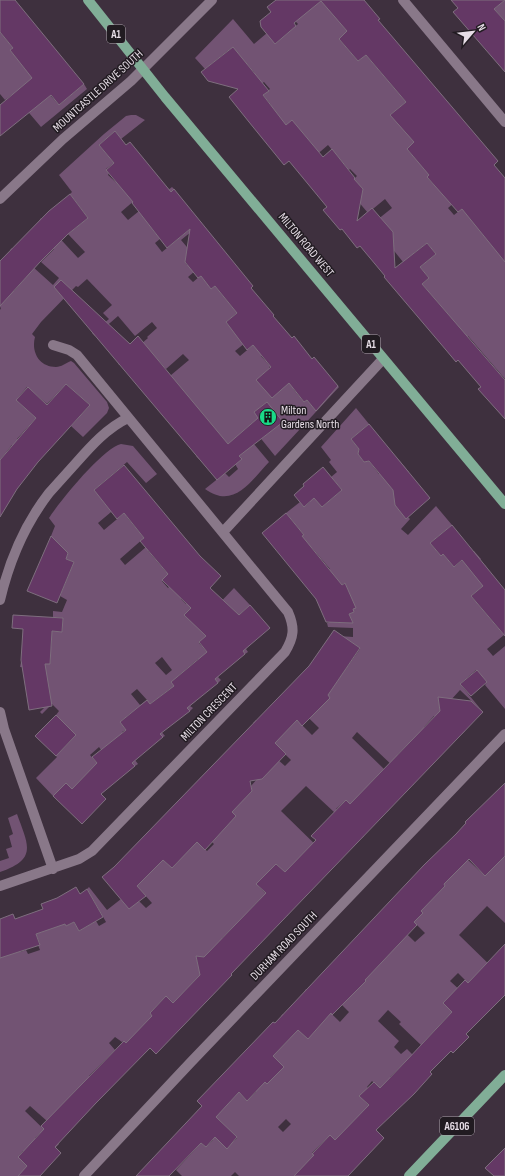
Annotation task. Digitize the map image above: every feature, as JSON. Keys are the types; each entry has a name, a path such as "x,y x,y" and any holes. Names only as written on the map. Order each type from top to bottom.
{"main road":[{"name":"MILTON ROAD WEST","path":"88,0 143,69 505,504"},
{"name":"A6106","path":"409,1176 505,1075"}],"street":[{"name":"MOUNTCASTLE DRIVE SOUTH","path":"0,199 63,139 118,93 212,0"},
{"path":"403,0 505,122"},
{"name":"MILTON CRESCENT","path":"0,886 80,859 92,851 285,652 291,641 293,627 288,612 77,355 70,350 53,345"},
{"path":"223,532 384,359"},
{"path":"0,600 20,541 32,518 49,493 101,437 112,427 128,418"},
{"path":"0,712 4,729 53,869"},
{"name":"DURHAM ROAD SOUTH","path":"84,1176 505,734"}],"shaded area":[{"path":"322,0 347,31 339,39 358,61 366,55 406,102 390,115 423,135 407,149 413,156 444,163 427,177 434,185 458,165 462,196 448,208 454,215 482,193 505,239 505,379 468,336 459,343 456,324 422,284 429,278 420,267 436,254 427,243 414,253 407,267 387,242 393,237 391,230 386,227 372,224 392,208 385,199 368,213 346,187 357,176 350,169 349,170 328,145 314,157 275,134 260,117 271,105 263,95 270,89 264,82 257,87 254,72 244,61 241,63 230,49 205,69 195,58 233,19 254,44 267,33 276,43 298,24 285,10"},
{"path":"505,0 505,21 494,9"},
{"path":"0,32 13,48 10,50 59,105 84,84 87,89 41,127 13,94 5,100 0,94"},
{"path":"136,115 145,120 121,139 115,131 99,145 114,163 106,169 109,173 108,175 135,200 121,212 128,220 144,207 146,208 172,187 174,189 153,206 164,219 152,229 158,236 172,229 155,243 162,252 200,221 202,223 181,240 192,253 186,258 185,262 187,265 202,265 188,277 193,282 224,256 206,282 211,289 215,286 233,308 253,292 257,296 226,322 229,326 250,339 235,351 240,356 279,324 270,348 261,356 270,366 269,369 257,380 273,396 291,381 294,390 304,402 307,400 316,410 338,386 339,387 275,456 250,425 243,431 269,462 248,484 233,495 215,495 205,489 225,473 229,477 238,469 235,464 242,459 233,448 199,459 196,456 207,446 197,408 173,428 172,426 176,411 190,399 181,388 170,379 148,398 146,396 189,360 183,354 166,369 143,346 120,365 118,364 148,338 147,337 157,328 152,322 135,336 118,316 95,336 92,333 109,319 103,313 112,305 87,279 78,287 76,286 41,322 32,334 35,337 34,348 38,358 50,366 62,366 71,361 74,363 107,402 109,408 107,413 83,437 71,426 90,405 66,384 47,404 27,387 16,400 36,418 17,439 40,460 36,464 12,445 0,460 0,281 1,279 14,291 26,277 23,274 28,267 10,250 12,248 53,285 59,278 41,262 54,249 50,245 56,240 39,221 41,218 78,258 85,252 68,234 88,218 70,194 72,192 59,175 104,134 126,116"},
{"path":"356,408 369,424 351,439 359,449 358,454 364,462 369,461 379,474 398,459 409,472 391,487 399,498 395,504 410,519 401,529 408,535 436,506 452,525 430,543 441,556 443,554 454,567 474,551 481,559 472,567 476,573 485,565 489,571 483,586 471,596 504,635 487,649 493,656 505,646 505,709 485,685 487,682 476,670 460,684 483,712 460,690 450,701 439,706 465,731 462,734 451,724 447,728 434,716 424,727 427,731 419,738 439,757 436,760 426,750 421,755 409,743 398,754 394,765 414,784 413,785 357,732 352,738 384,769 374,779 370,791 389,810 387,812 376,802 350,804 346,800 336,809 364,836 362,838 306,786 281,811 325,854 293,880 276,864 256,884 288,915 287,916 278,906 259,900 248,912 262,941 261,943 251,933 245,938 233,927 222,938 225,941 218,949 237,968 236,969 222,956 204,957 197,961 198,965 204,971 182,994 180,1009 166,996 150,1013 156,1020 130,1047 124,1041 122,1042 115,1037 109,1043 115,1050 89,1076 106,1093 97,1102 80,1086 47,1121 30,1106 25,1111 59,1144 56,1147 40,1133 35,1138 39,1142 27,1154 23,1151 18,1157 27,1166 28,1176 0,1176 0,958 16,942 20,952 26,950 28,954 40,950 38,945 40,944 36,934 58,926 52,901 66,926 74,922 79,931 96,921 99,926 106,922 87,889 89,887 107,910 121,899 139,901 146,908 152,903 117,864 120,862 141,882 160,862 160,857 172,868 178,862 188,833 207,851 214,844 195,826 231,821 236,816 199,780 201,777 223,797 245,798 252,791 251,786 257,779 262,779 268,772 268,751 285,766 291,760 253,723 256,720 277,740 297,720 312,735 319,728 283,693 304,712 317,711 330,698 315,682 312,662 337,681 360,649 339,636 353,637 353,628 328,627 327,623 336,620 337,623 353,623 349,614 354,612 353,609 355,608 345,583 328,591 310,586 330,569 312,548 300,558 280,554 304,535 286,513 300,502 304,507 310,502 299,490 304,486 322,507 342,490 331,477 337,472 329,462 331,460 321,447"},
{"path":"121,444 133,446 157,474 146,483 127,462 94,490 117,507 98,523 104,530 147,494 150,496 126,516 144,538 120,559 125,565 173,524 176,527 148,551 166,572 171,571 162,581 168,588 199,555 201,557 182,577 181,599 186,604 191,603 202,596 184,615 212,611 234,588 250,605 229,624 248,646 246,649 248,652 245,654 225,630 209,633 199,643 216,662 211,666 221,680 218,683 198,659 177,677 196,701 190,706 193,708 190,711 171,688 150,704 159,729 165,736 163,737 144,715 138,719 132,712 120,722 126,730 122,732 137,759 135,760 138,764 135,766 116,744 104,754 99,747 90,755 114,783 101,794 84,777 72,789 53,796 36,778 76,735 56,715 59,711 52,704 42,714 40,712 44,708 42,708 31,668 20,667 21,662 50,664 52,631 62,632 63,618 53,617 53,611 62,612 67,600 60,596 74,562 66,559 68,553 51,536 55,526 49,518 82,476 113,447","holes":["162,657 172,670 166,675 155,663","137,689 147,700 140,705 131,694"]},
{"path":"17,814 24,834 27,850 25,856 20,862 0,872 0,861 9,858 6,849 12,847 9,836 13,834 8,818"},
{"path":"505,848 505,923 487,906 459,935 497,972 475,990 458,973 450,981 486,1014 484,1016 474,1006 452,1012 421,1045 399,1024 401,1022 388,1010 378,1021 399,1041 394,1047 401,1054 407,1049 422,1064 405,1062 390,1077 393,1080 382,1091 372,1081 367,1087 373,1094 360,1096 374,1111 369,1117 379,1127 376,1130 365,1119 335,1140 330,1135 312,1153 326,1167 312,1176 239,1176 235,1172 231,1176 182,1176 176,1170 201,1143 206,1147 213,1140 208,1135 211,1133 227,1148 237,1138 215,1117 239,1092 247,1101 256,1092 252,1069 267,1084 284,1067 273,1056 290,1038 284,1032 290,1025 281,1016 283,1014 307,1038 313,1000 304,992 306,989 340,1022 349,1012 339,1002 362,977 390,953 382,910 415,942 425,933 414,922 423,913 410,900 427,904 445,886 424,865 431,859 450,878 468,860 485,876 491,870 482,859","holes":["286,1119 291,1124 283,1132 278,1127"]}],"building":[{"path":"0,0 15,0 84,84 59,105 51,95 0,136 0,105 32,78 10,50 13,48 0,32"},
{"path":"276,0 364,0 380,19 378,20 498,161 494,165 505,178 505,262 462,209 458,212 427,177 429,175 407,149 414,142 390,115 406,102 366,55 358,61 339,39 347,31 321,1 294,23 296,26 275,44 261,27 260,21 271,12 267,7"},
{"path":"451,0 505,0 494,9 505,21 505,72 453,12 458,8"},
{"path":"233,47 269,91 263,95 286,125 292,120 323,157 332,149 355,178 354,179 363,189 357,221 372,208 393,232 395,268 427,243 436,254 420,267 429,278 422,284 505,380 505,419 478,389 481,387 458,360 456,362 384,277 385,276 360,246 357,248 342,229 340,230 323,210 327,207 289,161 284,165 249,122 229,97 238,89 208,81 201,72"},
{"path":"115,131 126,145 130,142 171,192 174,189 253,286 251,288 274,315 273,316 292,338 294,336 312,359 314,357 338,386 316,411 307,400 304,402 289,383 272,398 256,380 271,367 253,345 247,350 226,322 237,313 215,286 211,289 201,276 198,278 185,262 190,229 167,248 132,203 133,202 106,170 114,163 99,145"},
{"path":"70,194 88,218 68,234 40,262 0,306 0,261 49,211"},
{"path":"61,280 130,344 138,336 228,444 258,418 254,412 267,402 283,422 239,456 242,459 217,480 54,287"},
{"path":"66,384 90,405 38,462 17,489 0,517 0,460 36,418 16,400 28,387 47,405"},
{"path":"369,424 430,498 406,519 395,505 393,490 369,461 364,462 358,454 359,449 351,439"},
{"path":"124,465 200,556 221,576 210,588 239,615 250,605 270,628 243,651 245,654 215,679 218,683 187,708 190,711 160,734 163,737 132,763 135,766 101,794 106,799 82,824 53,796 66,783 72,789 97,763 92,757 126,730 120,722 147,700 150,704 174,686 171,682 207,652 199,642 206,636 184,615 191,608 162,580 168,574 140,541 144,538 124,513 117,519 94,490"},
{"path":"323,467 342,490 322,507 314,498 304,507 294,495 304,486 303,484"},
{"path":"286,513 304,535 302,536 342,585 345,583 356,608 353,609 354,612 349,614 353,623 326,622 316,599 262,533"},
{"path":"452,525 505,590 505,636 471,596 483,586 462,560 454,567 443,554 441,556 430,543"},
{"path":"51,536 68,553 66,559 74,562 57,603 27,591"},
{"path":"13,615 63,618 62,632 52,631 50,664 45,664 52,706 29,710 21,660 23,629 12,628"},
{"path":"334,630 360,648 328,695 330,698 302,726 297,720 275,743 286,754 262,779 250,781 252,791 232,812 236,816 205,850 197,842 172,868 163,860 137,886 146,896 129,909 102,877 114,867 309,666"},
{"path":"477,670 487,682 471,696 460,684"},
{"path":"438,697 471,701 483,712 156,1054 150,1048 96,1103 55,1147 61,1153 40,1176 18,1176 27,1166 18,1157 44,1129 41,1126 124,1041 126,1043 152,1016 150,1013 166,996 173,1003 200,975 196,956 204,957 266,893 256,884 276,864 285,872 316,840 311,836 346,800 350,804 440,711"},
{"path":"56,715 76,735 56,756 35,736"},
{"path":"505,783 505,856 485,876 469,859 444,884 445,886 421,911 423,913 414,922 417,925 365,980 366,981 332,1015 331,1013 308,1039 298,1030 273,1056 284,1067 267,1084 265,1082 247,1101 239,1092 216,1117 237,1137 227,1149 215,1137 206,1147 201,1143 169,1176 136,1176 202,1106 197,1101 273,1022 275,1023 424,865 456,834 466,823 465,822"},
{"path":"76,887 80,894 87,889 103,917 79,931 74,922 66,926 65,924 36,934 40,945 0,958 0,919 13,914 15,919 43,909 41,904 57,898"},
{"path":"505,944 505,995 466,1034 469,1037 453,1053 451,1051 430,1072 432,1074 414,1094 376,1130 384,1138 348,1176 294,1176 330,1135 335,1140 369,1105 359,1096 374,1082 380,1088 407,1060 452,1012 443,1003 465,980 468,983"},
{"path":"505,1148 505,1176 494,1176 485,1168"}],"place":[{"name":"Milton Gardens North","path":"268,417"}]}
